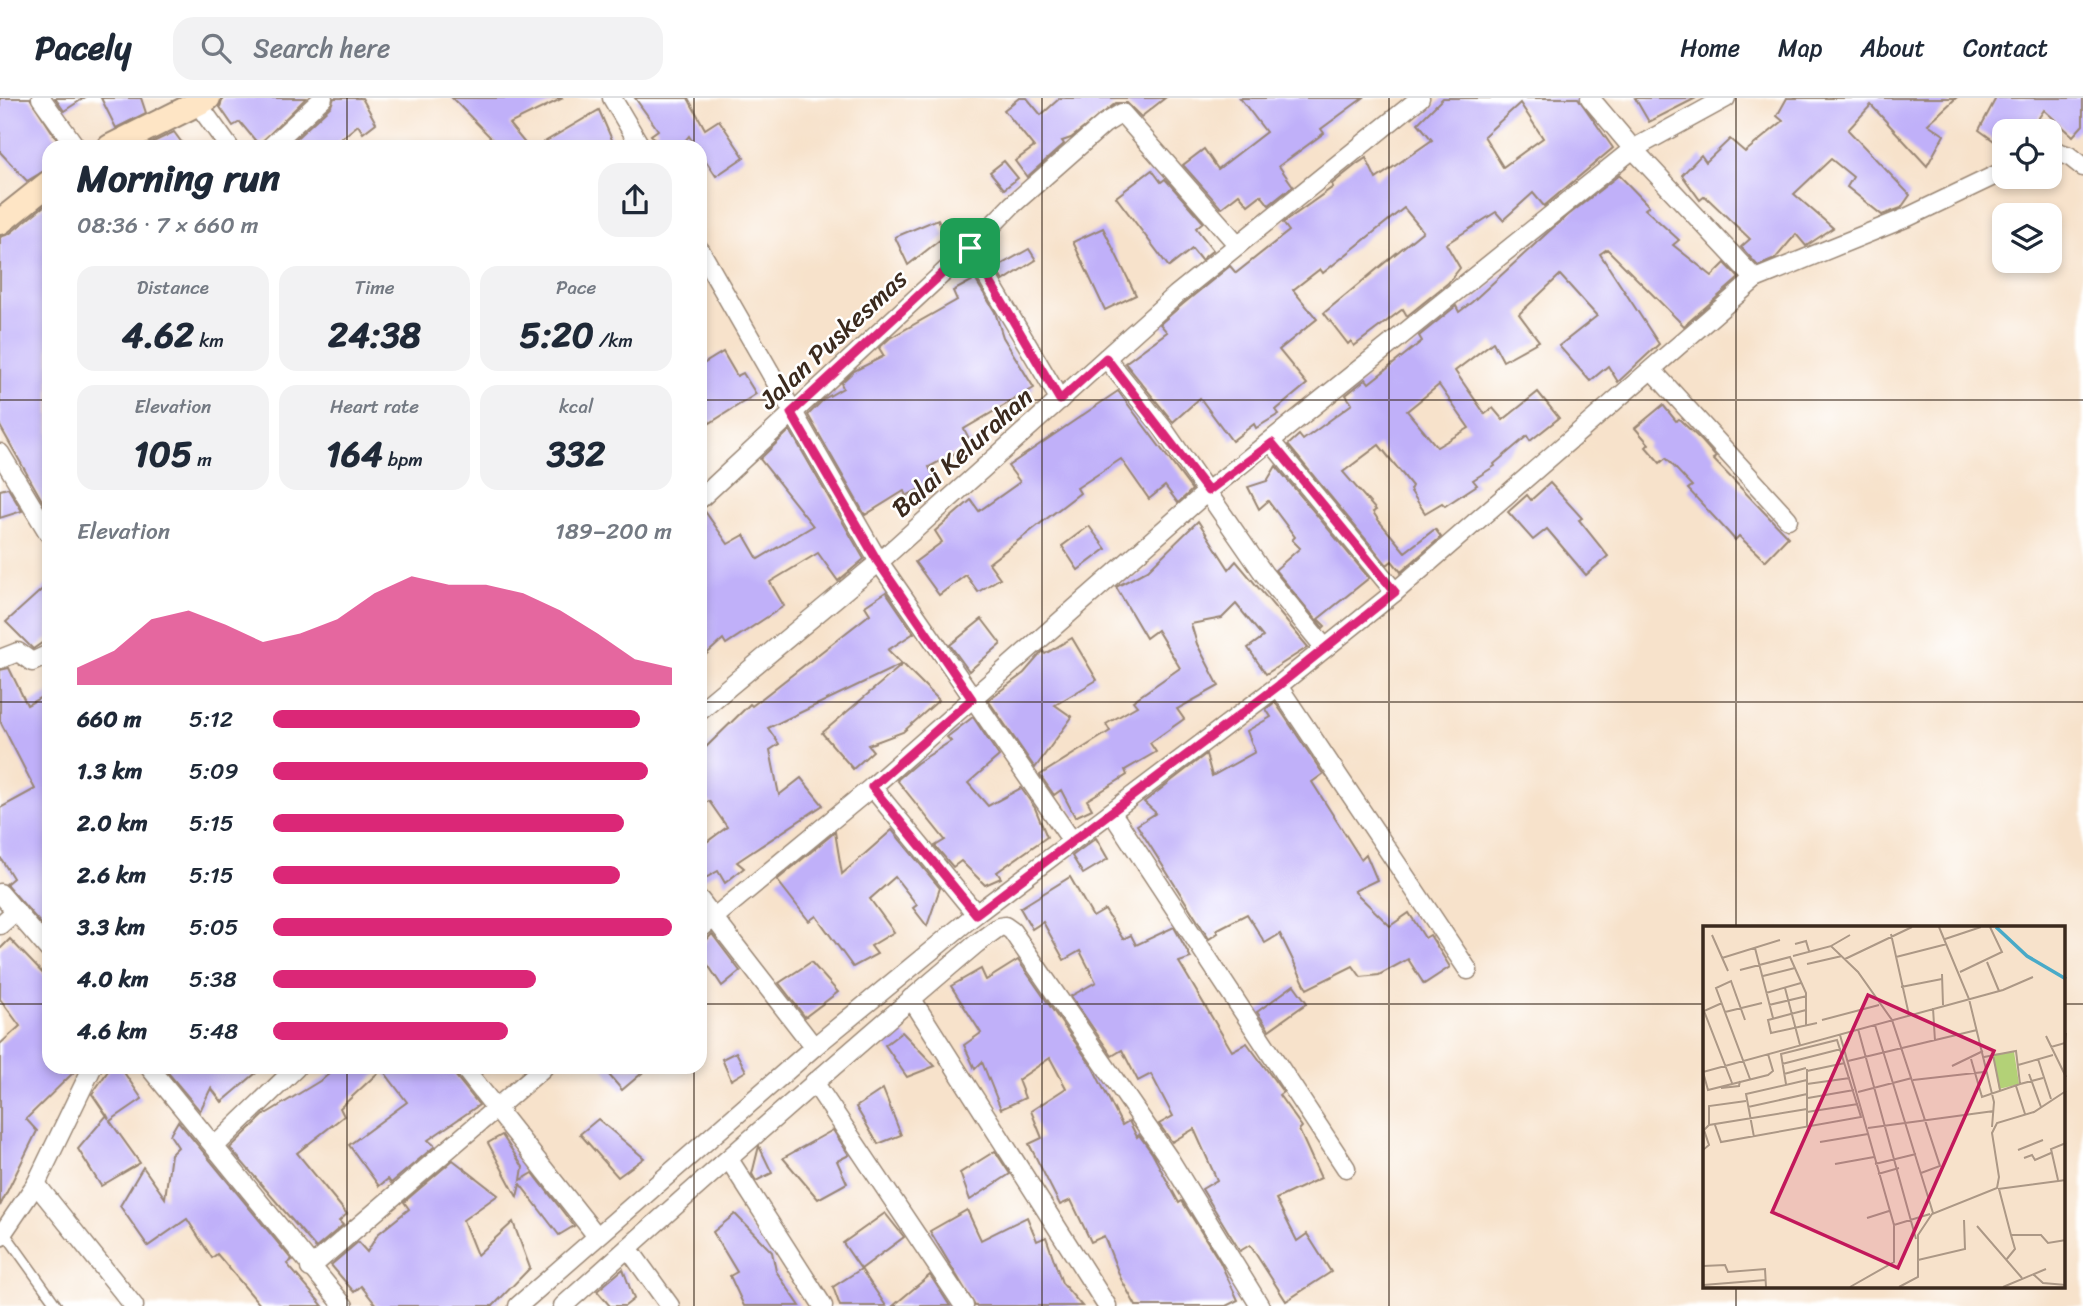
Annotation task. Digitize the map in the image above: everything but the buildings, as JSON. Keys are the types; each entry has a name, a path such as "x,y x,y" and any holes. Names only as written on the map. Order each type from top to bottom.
{"street":[{"path":"41,98 71,140"},
{"path":"278,140 323,98"},
{"path":"612,98 637,140"},
{"name":"Balai Kelurahan","path":"707,705 878,562 1238,244 1420,98"},
{"path":"1590,98 1633,149 1755,279"},
{"path":"814,1047 707,923 872,787 1208,491 1272,443 1633,149 1726,98"},
{"path":"124,140 203,101 225,140"},
{"name":"Jalan Puskesmas","path":"707,492 970,248 1012,205 1104,124 1122,113 1238,244"},
{"path":"2062,154 2083,167"},
{"path":"518,1306 814,1047 976,914 1278,686 1395,592 1755,279 1908,217 1992,177"},
{"path":"0,222 42,194"},
{"path":"970,248 1060,400"},
{"path":"707,263 878,562 1072,841"},
{"path":"1106,358 1208,491 1264,574 1325,648"},
{"path":"1652,370 1788,519"},
{"path":"1272,443 1395,592"},
{"path":"0,453 42,522"},
{"path":"0,659 18,652 32,662 42,657"},
{"path":"1278,686 1468,970"},
{"path":"872,787 976,914"},
{"path":"1112,813 1346,1168"},
{"path":"0,893 42,942"},
{"path":"0,925 16,911"},
{"path":"563,1306 730,1161 814,1082 911,998 991,932 1005,926 1012,931 1170,1160 1260,1306"},
{"path":"911,998 1107,1306"},
{"path":"2,1235 36,1185 89,1074"},
{"path":"155,1074 216,1145 310,1268 344,1306"},
{"path":"216,1145 290,1074"},
{"path":"469,1074 498,1107 596,1235"},
{"path":"310,1268 536,1074"},
{"path":"814,1082 964,1306"},
{"path":"730,1161 823,1306"},
{"path":"36,1185 134,1306"},
{"path":"628,1248 670,1306"}],"lane":[{"path":"2,1235 53,1305"}],"route":[{"path":"970,248 1060,400 1106,358 1139,397 1208,491 1272,443 1395,592 1278,686 976,914 872,787 972,699 878,562 791,413 970,248"}]}
